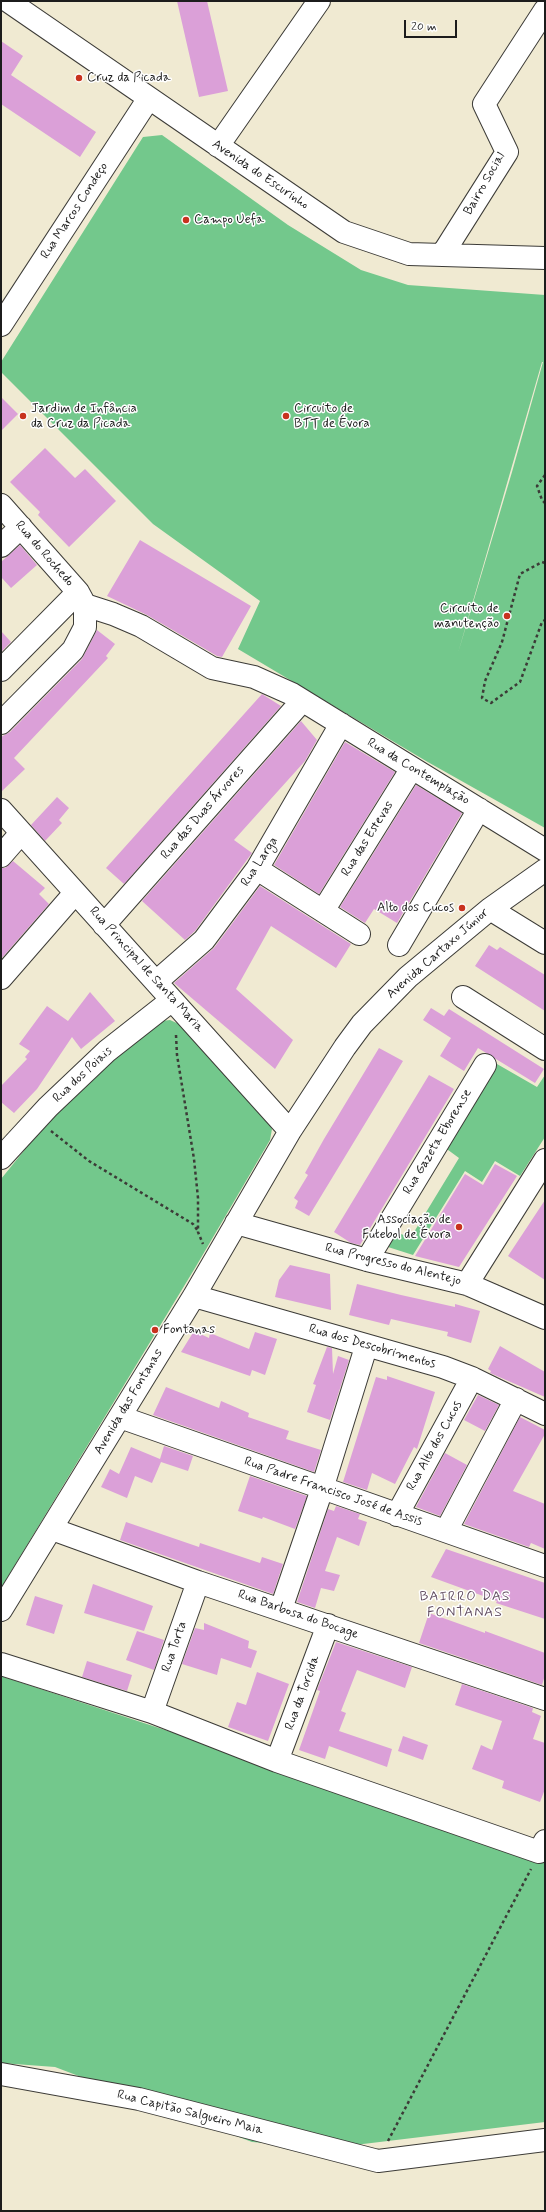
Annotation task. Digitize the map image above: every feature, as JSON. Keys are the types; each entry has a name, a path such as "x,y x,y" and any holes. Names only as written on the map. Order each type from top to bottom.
{"street":[{"name":"Avenida do Escurinho","path":"8,1 344,232 409,254 545,258"},
{"path":"218,146 319,1"},
{"name":"Bairro Social","path":"442,255 507,152 484,104 545,10"},
{"name":"Rua Marcos Condeço","path":"1,325 149,98"},
{"name":"Rua do Rochedo","path":"1,505 82,598"},
{"path":"1,546 21,527"},
{"path":"1,670 82,598"},
{"path":"1,724 73,650 85,627 82,598"},
{"name":"Rua da Contemplação","path":"82,598 141,626 212,668 254,677 297,698 545,850"},
{"name":"Rua das Duas Árvores","path":"104,925 297,698"},
{"name":"Rua Larga","path":"156,982 204,940 257,870 341,724"},
{"name":"Rua das Estevas","path":"323,911 412,768"},
{"path":"399,946 479,809"},
{"name":"Rua Principal de Santa Maria","path":"1,810 290,1131"},
{"path":"1,856 21,833"},
{"path":"257,870 359,934"},
{"name":"Avenida Cartaxo Júnior","path":"290,1131 362,1024 408,977 490,909 545,870"},
{"path":"1,978 76,893"},
{"path":"490,909 545,943"},
{"path":"463,997 545,1049"},
{"name":"Rua dos Poiais","path":"5,1146 107,1051 176,1004"},
{"name":"Rua Gazeta Eborense","path":"367,1260 485,1065"},
{"name":"Avenida das Fontanas","path":"1,1610 194,1296 290,1131"},
{"path":"467,1284 545,1160"},
{"name":"Rua Progresso do Alentejo","path":"236,1223 367,1260 467,1284 545,1318"},
{"name":"Rua dos Descobrimentos","path":"194,1296 366,1347 443,1367 472,1378 545,1414"},
{"path":"281,1609 322,1489 366,1347"},
{"name":"Rua Alto dos Cucos","path":"397,1515 472,1378"},
{"path":"446,1531 516,1399"},
{"name":"Rua Padre Francisco José de Assis","path":"120,1417 545,1566"},
{"name":"Rua Barbosa do Bocage","path":"52,1529 198,1582 545,1699"},
{"name":"Rua Torta","path":"152,1712 198,1582"},
{"name":"Rua da Torcida","path":"277,1761 328,1625"},
{"path":"1,1664 152,1712 277,1761 542,1847"},
{"name":"Rua Capitão Salgueiro Maia","path":"1,2074 139,2099 378,2161"},
{"path":"378,2161 545,2140"}],"path":[{"path":"545,476 537,486 542,500 545,503"},
{"path":"545,562 542,562 520,574 502,642 485,681 482,698 491,703 520,682 542,622 545,620"},
{"path":"176,1004 177,1055 192,1147 198,1204 198,1232"},
{"path":"48,1130 89,1161 193,1224 198,1232 201,1242 207,1248"},
{"path":"378,2161 542,1847"}],"green space":[{"name":"Circuito de BTT de Évora","path":"162,135 288,225 361,270 408,285 545,295 545,828 426,761 238,649 260,601 153,524 1,372 1,362 143,137","holes":["543,362 512,472 458,653"]},
{"path":"170,1020 181,1025 269,1121 272,1129 270,1140 195,1268 1,1588 1,1179 52,1116 104,1064 162,1021"},
{"path":"497,1064 537,1087 545,1075 545,1137 520,1176 495,1161 482,1182 465,1171 413,1255 388,1247 397,1233 411,1237 459,1158 444,1147"},
{"path":"1,1676 545,1855 545,2122 330,2148 252,2142 55,2067 1,2063"}],"building":[{"path":"177,1 207,1 228,91 199,97"},
{"path":"1,41 23,56 11,75 96,132 80,157 1,104"},
{"path":"1,397 18,414 1,431"},
{"path":"45,448 75,478 85,469 116,501 69,547 38,515 40,512 10,482"},
{"path":"140,540 251,606 222,657 217,656 147,615 107,596"},
{"path":"20,545 37,565 11,588 1,577 1,562"},
{"path":"97,630 115,644 106,656 108,658 14,758 25,769 1,792 1,737 10,732 82,659"},
{"path":"1,631 11,642 1,652"},
{"path":"262,694 281,706 124,884 106,868"},
{"path":"301,721 317,740 305,761 234,840 252,853 195,931 185,940 142,901"},
{"path":"345,742 395,772 319,894 274,865"},
{"path":"416,785 462,813 397,923 374,909 365,923 340,907"},
{"path":"57,797 69,808 59,820 62,823 45,841 31,825"},
{"path":"13,861 45,888 39,894 49,904 1,959 1,868 5,868"},
{"path":"260,886 351,944 336,968 271,926 236,989 293,1040 275,1069 174,983 214,948"},
{"path":"489,945 497,950 500,947 545,975 545,1011 475,966"},
{"path":"90,992 115,1021 81,1049 72,1037 37,1089 14,1113 1,1102 1,1086 27,1059 25,1057 30,1051 19,1044 47,1006 68,1021"},
{"path":"431,1008 444,1016 449,1009 544,1069 535,1083 478,1048 464,1071 440,1056 451,1038 423,1020"},
{"path":"379,1048 403,1061 309,1216 295,1208 298,1201 294,1198 308,1175 305,1173 324,1139"},
{"path":"429,1075 454,1089 360,1245 351,1243 334,1232"},
{"name":"Associação de Futebol de Évora","path":"495,1164 517,1176 459,1267 415,1256 465,1174 483,1185"},
{"path":"545,1200 545,1280 508,1256"},
{"path":"290,1265 330,1274 331,1310 275,1297 279,1280"},
{"path":"357,1284 455,1307 455,1304 480,1311 471,1343 447,1336 448,1332 391,1319 389,1325 349,1315"},
{"path":"194,1331 209,1338 210,1333 249,1349 255,1332 277,1339 265,1375 252,1370 250,1376 181,1352"},
{"path":"500,1346 545,1372 545,1397 490,1373 491,1371 488,1369"},
{"path":"327,1347 332,1348 333,1374 338,1356 349,1360 330,1420 307,1412 316,1385 313,1384"},
{"path":"387,1376 435,1392 417,1449 414,1447 395,1484 372,1473 367,1490 343,1482 376,1377 387,1380"},
{"path":"166,1387 219,1408 221,1401 249,1413 248,1417 289,1431 286,1439 321,1450 314,1472 153,1415"},
{"path":"478,1395 499,1405 485,1431 464,1420"},
{"path":"520,1417 545,1430 545,1434 513,1491 545,1504 545,1549 531,1543 529,1547 464,1524"},
{"path":"164,1446 193,1456 188,1471 161,1462 152,1483 135,1476 127,1498 101,1487 110,1469 119,1474 131,1447 160,1459"},
{"path":"445,1453 467,1465 440,1516 416,1507"},
{"path":"250,1476 307,1496 295,1529 263,1517 262,1519 238,1511"},
{"path":"336,1506 360,1514 358,1519 367,1522 359,1546 337,1537 325,1571 340,1575 334,1591 321,1588 315,1608 297,1602 328,1509 334,1511"},
{"path":"126,1522 199,1547 200,1543 260,1563 262,1557 283,1564 273,1594 120,1540"},
{"path":"446,1549 545,1583 545,1619 496,1603 497,1601 431,1577"},
{"path":"93,1584 153,1606 144,1631 84,1613"},
{"path":"35,1596 63,1605 54,1634 26,1625"},
{"path":"429,1613 485,1633 485,1631 545,1653 545,1675 542,1685 419,1643"},
{"path":"204,1623 249,1641 248,1648 257,1651 251,1668 221,1658 217,1675 182,1664 195,1628 204,1630"},
{"path":"137,1631 164,1640 154,1670 126,1660"},
{"path":"336,1642 412,1667 405,1688 357,1670 341,1711 346,1713 339,1731 392,1749 387,1767 329,1746 325,1759 299,1750 320,1691 317,1690"},
{"path":"87,1661 132,1675 127,1691 82,1677"},
{"path":"257,1672 289,1684 268,1741 228,1727 237,1702 246,1705"},
{"path":"462,1684 533,1708 532,1712 541,1716 533,1739 545,1743 545,1789 540,1802 502,1788 504,1781 472,1769 481,1745 492,1750 502,1721 455,1705"},
{"path":"403,1736 428,1745 423,1760 398,1751"}],"place":[{"name":"Cruz da Picada","path":"79,78"},
{"name":"Campo Uefa","path":"186,220"},
{"name":"Jardim de Infância da Cruz da Picada","path":"23,416"},
{"name":"Circuito de BTT de Évora","path":"286,416"},
{"name":"Circuito de manutenção","path":"507,616"},
{"name":"Alto dos Cucos","path":"462,908"},
{"name":"Associação de Futebol de Évora","path":"459,1227"},
{"name":"Fontanas","path":"155,1330"}],"district":[{"name":"BAIRRO DAS FONTANAS","path":"465,1606"}]}
